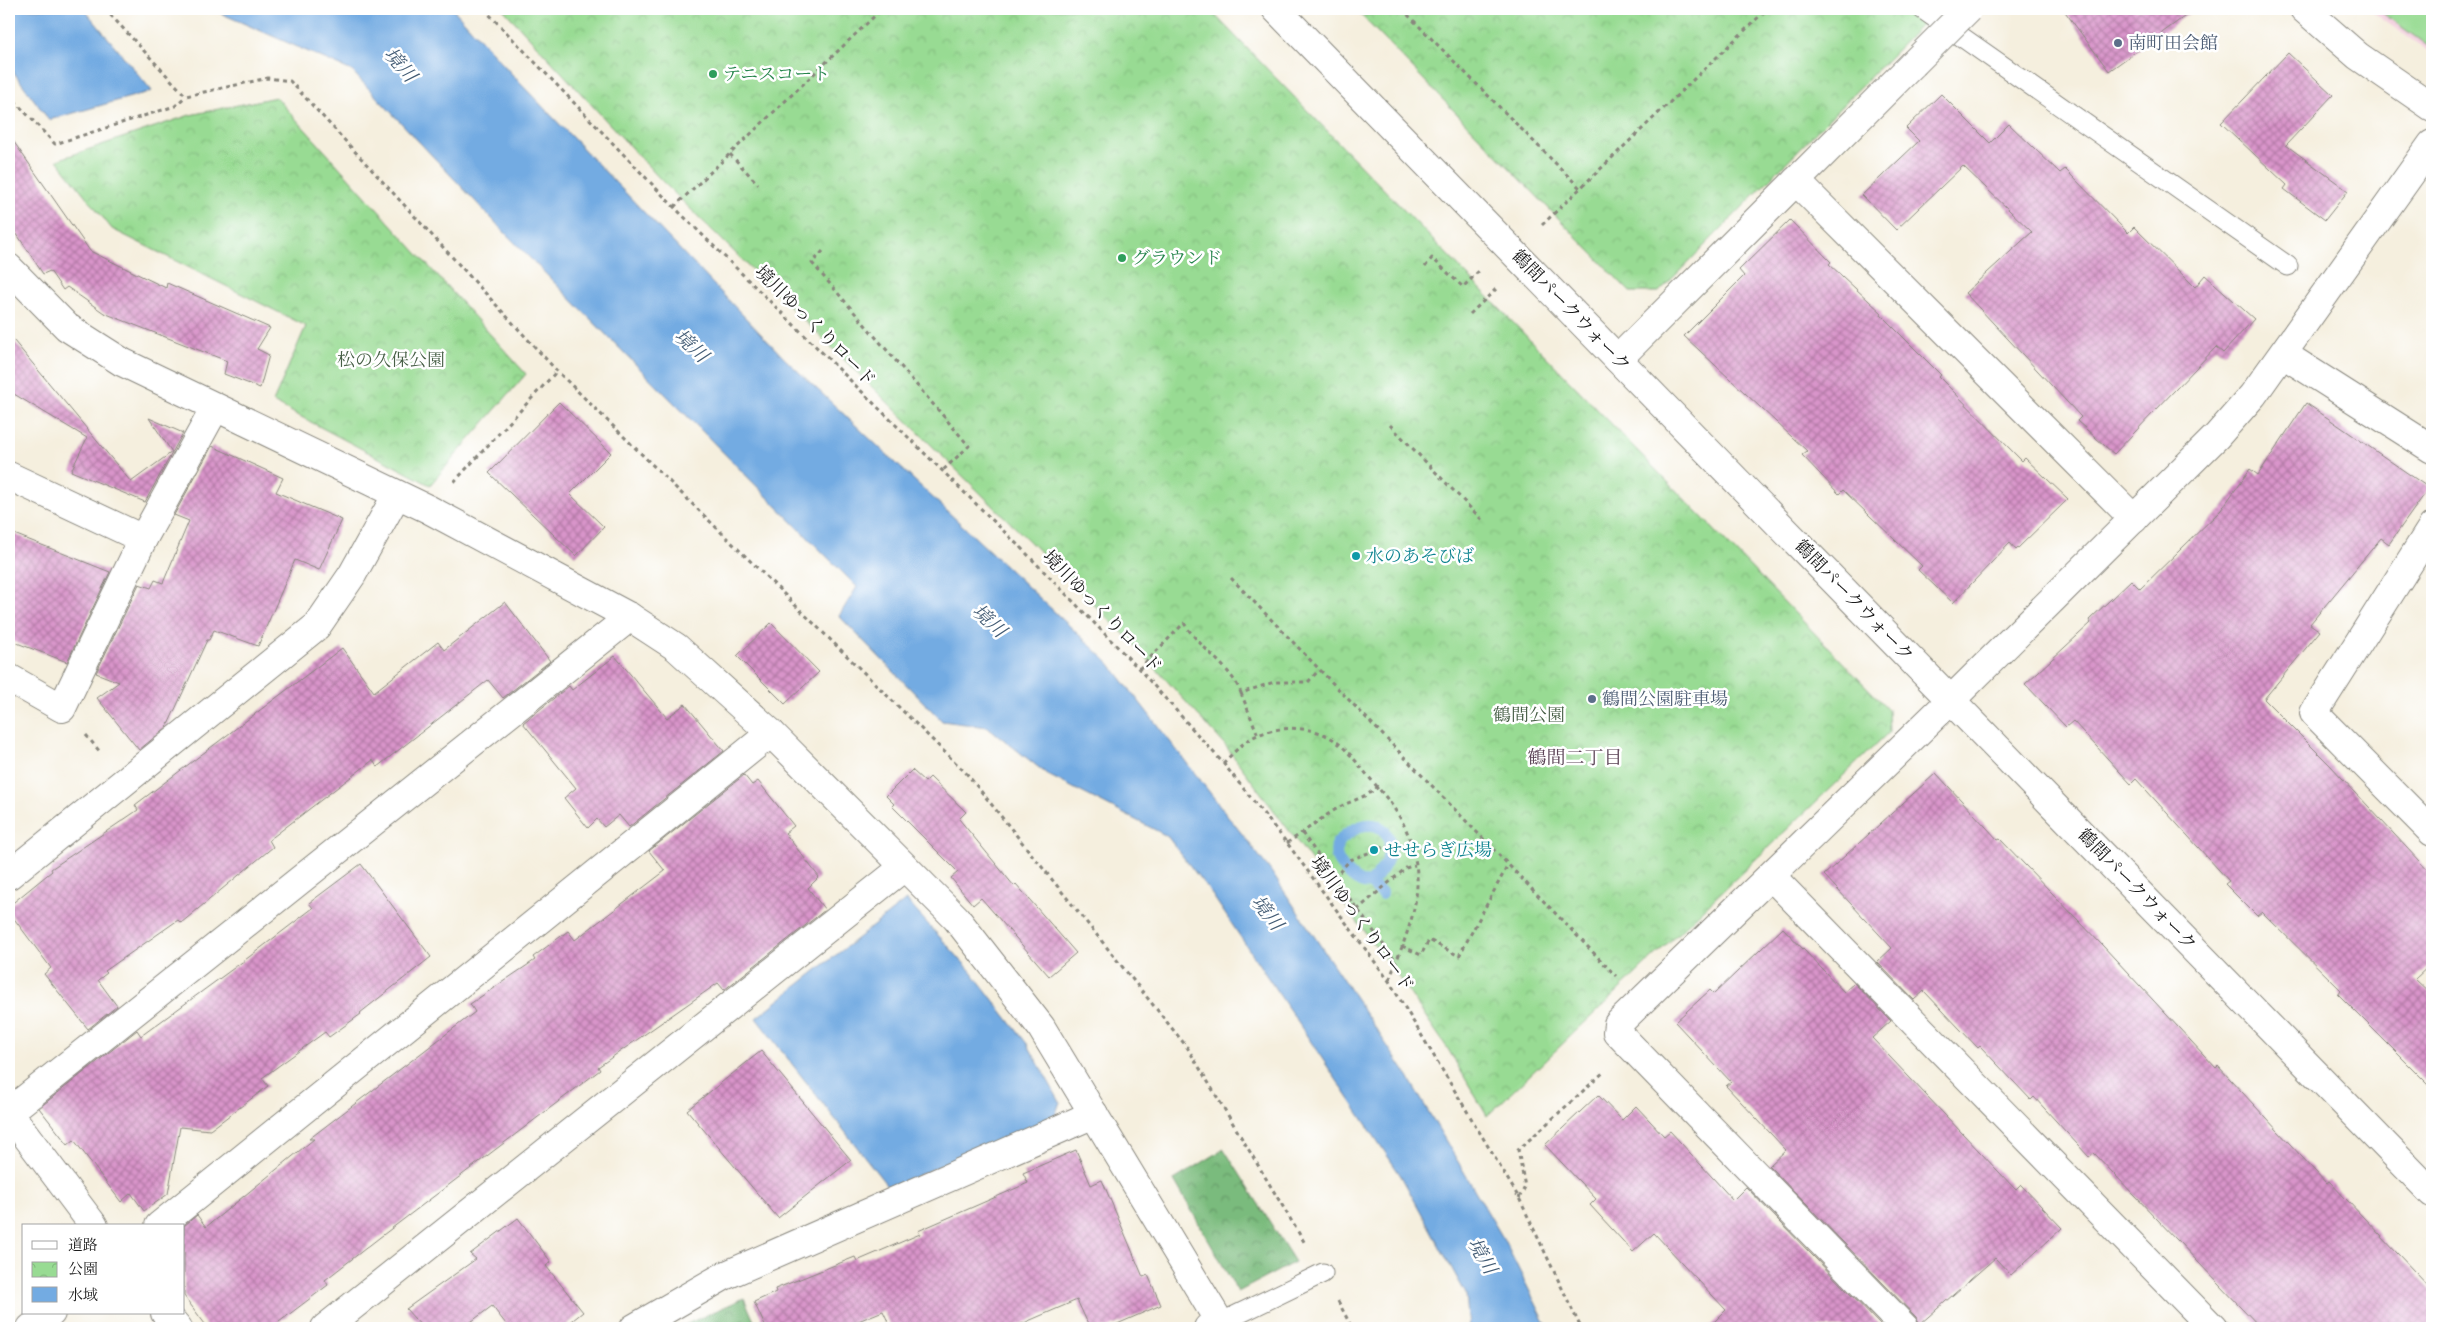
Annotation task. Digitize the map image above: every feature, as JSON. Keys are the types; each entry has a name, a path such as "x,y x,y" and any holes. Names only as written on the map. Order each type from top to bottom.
{"street":[{"name":"鶴間パークウォーク","path":"1276,9 2432,1193"},
{"path":"1618,359 1968,9"},
{"path":"2304,9 2358,56 2432,106"},
{"path":"1905,1328 1631,1047 1617,1032 1618,1024 1951,700 2217,436 2253,395 2290,345 2432,144"},
{"path":"1796,181 2134,519"},
{"path":"9,268 66,327 122,362 396,496 428,509 630,617 676,647 771,732 956,918 1041,1026 1094,1114 1214,1326"},
{"path":"2290,345 2432,449"},
{"path":"9,678 62,708 143,539 215,408"},
{"path":"9,476 143,539"},
{"path":"9,875 317,626 352,575 396,496"},
{"path":"2432,527 2314,713 2432,832"},
{"path":"92,1224 9,1113 630,617"},
{"path":"161,1224 771,732"},
{"path":"325,1328 904,867"},
{"path":"1771,876 2213,1328"},
{"path":"634,1328 724,1276 1094,1114"},
{"path":"31,1328 50,1314"},
{"path":"167,1314 178,1328"}],"lane":[{"path":"1922,9 2288,266"},
{"path":"1214,1326 1323,1273"}],"path":[{"path":"105,9 186,96"},
{"name":"境川ゆっくりロード","path":"484,9 674,207 1026,553 1139,669 1222,763 1287,843 1389,981 1519,1198 1580,1328"},
{"path":"674,207 882,9"},
{"path":"1402,9 1580,188"},
{"path":"1542,225 1767,9"},
{"path":"9,95 56,144 175,106 186,96 268,78 290,81 557,371 968,774 1187,1047 1323,1273 1352,1328"},
{"path":"730,154 758,184"},
{"path":"823,250 812,263 969,446 942,471"},
{"path":"1425,267 1432,258 1463,287 1479,271"},
{"path":"1470,314 1496,289"},
{"path":"428,509 557,371"},
{"path":"1390,426 1483,521"},
{"path":"1231,578 1613,974"},
{"path":"1139,669 1184,624 1192,637 1236,680 1258,735"},
{"path":"1241,693 1274,682 1289,680 1308,682 1319,670"},
{"path":"62,708 125,781"},
{"path":"1222,763 1258,735 1289,728 1314,731 1334,740 1396,807 1405,826 1416,865 1416,905 1389,981"},
{"path":"1287,843 1333,811 1359,800 1378,787"},
{"path":"1302,833 1396,962"},
{"path":"1334,878 1347,864 1373,851 1411,845"},
{"path":"1357,910 1406,868 1416,865"},
{"path":"1402,946 1421,955 1429,940 1459,956 1508,865"},
{"path":"1519,1198 1524,1187 1518,1150 1631,1047"}],"shaded area":[{"path":"2370,9 2432,9 2432,54 2382,19"}],"green space":[{"name":"鶴間公園","path":"503,9 1209,9 1888,709 1889,732 1487,1116 1448,1049 1397,975 1225,745 1131,641 662,181"},
{"path":"1355,9 1937,9 1659,292 1630,292"},
{"path":"2377,9 2431,9 2432,49"},
{"name":"松の久保公園","path":"276,97 526,374 430,485 273,402 306,326 112,229 57,160 190,115"},
{"path":"1224,1149 1295,1262 1238,1292 1174,1180"},
{"path":"744,1298 757,1328 678,1328"}],"water":[{"path":"9,9 84,9 152,91 49,120 9,66"},
{"name":"境川","path":"211,9 453,9 520,83 785,359 1109,663 1270,870 1408,1077 1503,1238 1548,1328 1469,1328 1466,1294 1401,1176 1211,893 1167,836 1048,775 988,727 942,721 839,616 857,587 510,238 352,71"},
{"path":"906,900 970,970 1028,1045 1060,1102 1055,1116 889,1188 756,1018"}],"building":[{"name":"南町田会館","path":"2063,9 2195,9 2109,71"},
{"path":"2288,53 2333,95 2286,145 2348,191 2325,220 2284,189 2287,185 2221,123"},
{"path":"1941,94 1990,143 2009,124 2060,173 2065,169 2128,233 2134,227 2195,287 2205,275 2254,319 2223,353 2216,347 2114,454 2077,421 2081,417 1965,293 2032,232 1963,166 1896,230 1862,195 1919,141 1906,128"},
{"path":"9,135 90,251 166,288 167,283 270,328 257,349 269,355 260,388 224,374 227,361 104,313 67,287 63,290 50,271 43,274 9,222"},
{"path":"1790,220 1831,262 1829,264 1882,313 1881,315 1941,375 1939,377 2022,461 2025,458 2068,499 2016,550 2010,543 1953,603 1918,570 1922,566 1843,490 1839,494 1802,455 1807,451 1684,336 1744,276 1739,270"},
{"path":"9,335 131,482 172,452 149,418 183,433 145,502 71,471 87,438 9,391"},
{"path":"559,402 611,453 570,494 604,527 576,556 489,473"},
{"path":"2306,403 2429,488 2389,544 2381,538 2310,624 2320,631 2264,699 2330,765 2432,875 2432,963 2415,979 2432,995 2432,1088 2338,994 2341,990 2262,912 2257,916 2225,884 2229,881 2136,779 2131,784 2073,721 2066,727 2025,684 2091,623 2089,620 2131,580 2140,589 2221,510 2250,469 2258,475"},
{"path":"212,446 283,478 276,492 342,520 319,570 295,560 258,646 214,630 209,640 207,640 167,727 139,750 97,698 119,682 96,673 139,584 151,588 155,580 163,583 189,521 174,515"},
{"path":"9,532 110,572 67,662 9,640"},
{"path":"505,602 550,661 503,698 488,680 377,767 373,760 269,840 273,847 181,923 178,920 105,971 107,973 98,980 117,1006 88,1029 44,974 51,968 9,912 9,906 52,871 51,869 138,810 135,805 342,648 374,692 438,642 444,650"},
{"path":"771,623 819,672 785,704 737,656"},
{"path":"615,656 667,718 685,704 724,751 629,827 619,815 604,827 597,819 588,828 564,798 576,788 523,723 569,686 572,690"},
{"path":"912,770 925,782 930,777 966,812 959,819 1014,886 1016,884 1076,953 1049,976 981,898 973,905 951,878 958,872 892,806 894,804 886,796"},
{"path":"1936,773 1998,840 2000,839 2103,946 2216,1068 2218,1066 2326,1183 2329,1181 2432,1290 2432,1328 2261,1328 2094,1153 2089,1157 2034,1097 2031,1100 1924,991 1914,1000 1877,962 1892,948 1824,875"},
{"path":"744,775 752,785 758,781 794,826 785,833 819,877 808,888 825,910 724,990 718,983 598,1067 600,1070 325,1280 328,1285 271,1328 208,1328 185,1297 185,1225 197,1215 206,1227 314,1139 309,1139 475,1012 470,1004 535,960 533,957 568,931 575,940 665,871 649,851"},
{"path":"361,864 431,957 361,1014 329,1037 325,1032 262,1078 268,1086 210,1130 180,1127 168,1194 144,1211 131,1193 121,1202 74,1140 68,1145 39,1108 137,1030 141,1036 249,957 313,908 309,903"},
{"path":"1783,928 1844,992 1854,983 1891,1021 1872,1038 2016,1190 2021,1185 2062,1228 2011,1275 1995,1258 1920,1324 1916,1317 1769,1166 1786,1150 1726,1086 1731,1082 1675,1022 1710,990 1714,994"},
{"path":"761,1051 851,1160 778,1218 687,1110"},
{"path":"1598,1095 1622,1120 1636,1106 1664,1136 1670,1131 1733,1200 1746,1187 1883,1328 1708,1328 1726,1310 1654,1233 1633,1252 1590,1205 1596,1199 1545,1145"},
{"path":"1076,1150 1091,1185 1102,1180 1143,1277 1148,1275 1161,1305 1108,1328 1090,1328 1077,1300 1012,1328 891,1328 883,1311 841,1328 766,1328 754,1302 776,1292 775,1289 855,1257 857,1261 920,1234 918,1231 1028,1183 1023,1173"},
{"path":"518,1218 551,1262 546,1266 583,1312 563,1328 509,1328 492,1306 463,1328 423,1328 406,1309 476,1259 470,1254"}],"waterway":[{"path":"1370,883 1383,868 1389,854 1389,842 1385,832 1377,826 1366,825 1352,830 1337,843 1337,858 1353,877 1361,882 1370,883 1382,894"}],"place":[{"name":"南町田会館","path":"2118,43"},
{"name":"テニスコート","path":"713,74"},
{"name":"グラウンド","path":"1122,258"},
{"name":"水のあそびば","path":"1356,556"},
{"name":"鶴間公園駐車場","path":"1592,699"},
{"name":"せせらぎ広場","path":"1374,850"}],"district":[{"name":"鶴間二丁目","path":"1575,758"}]}
